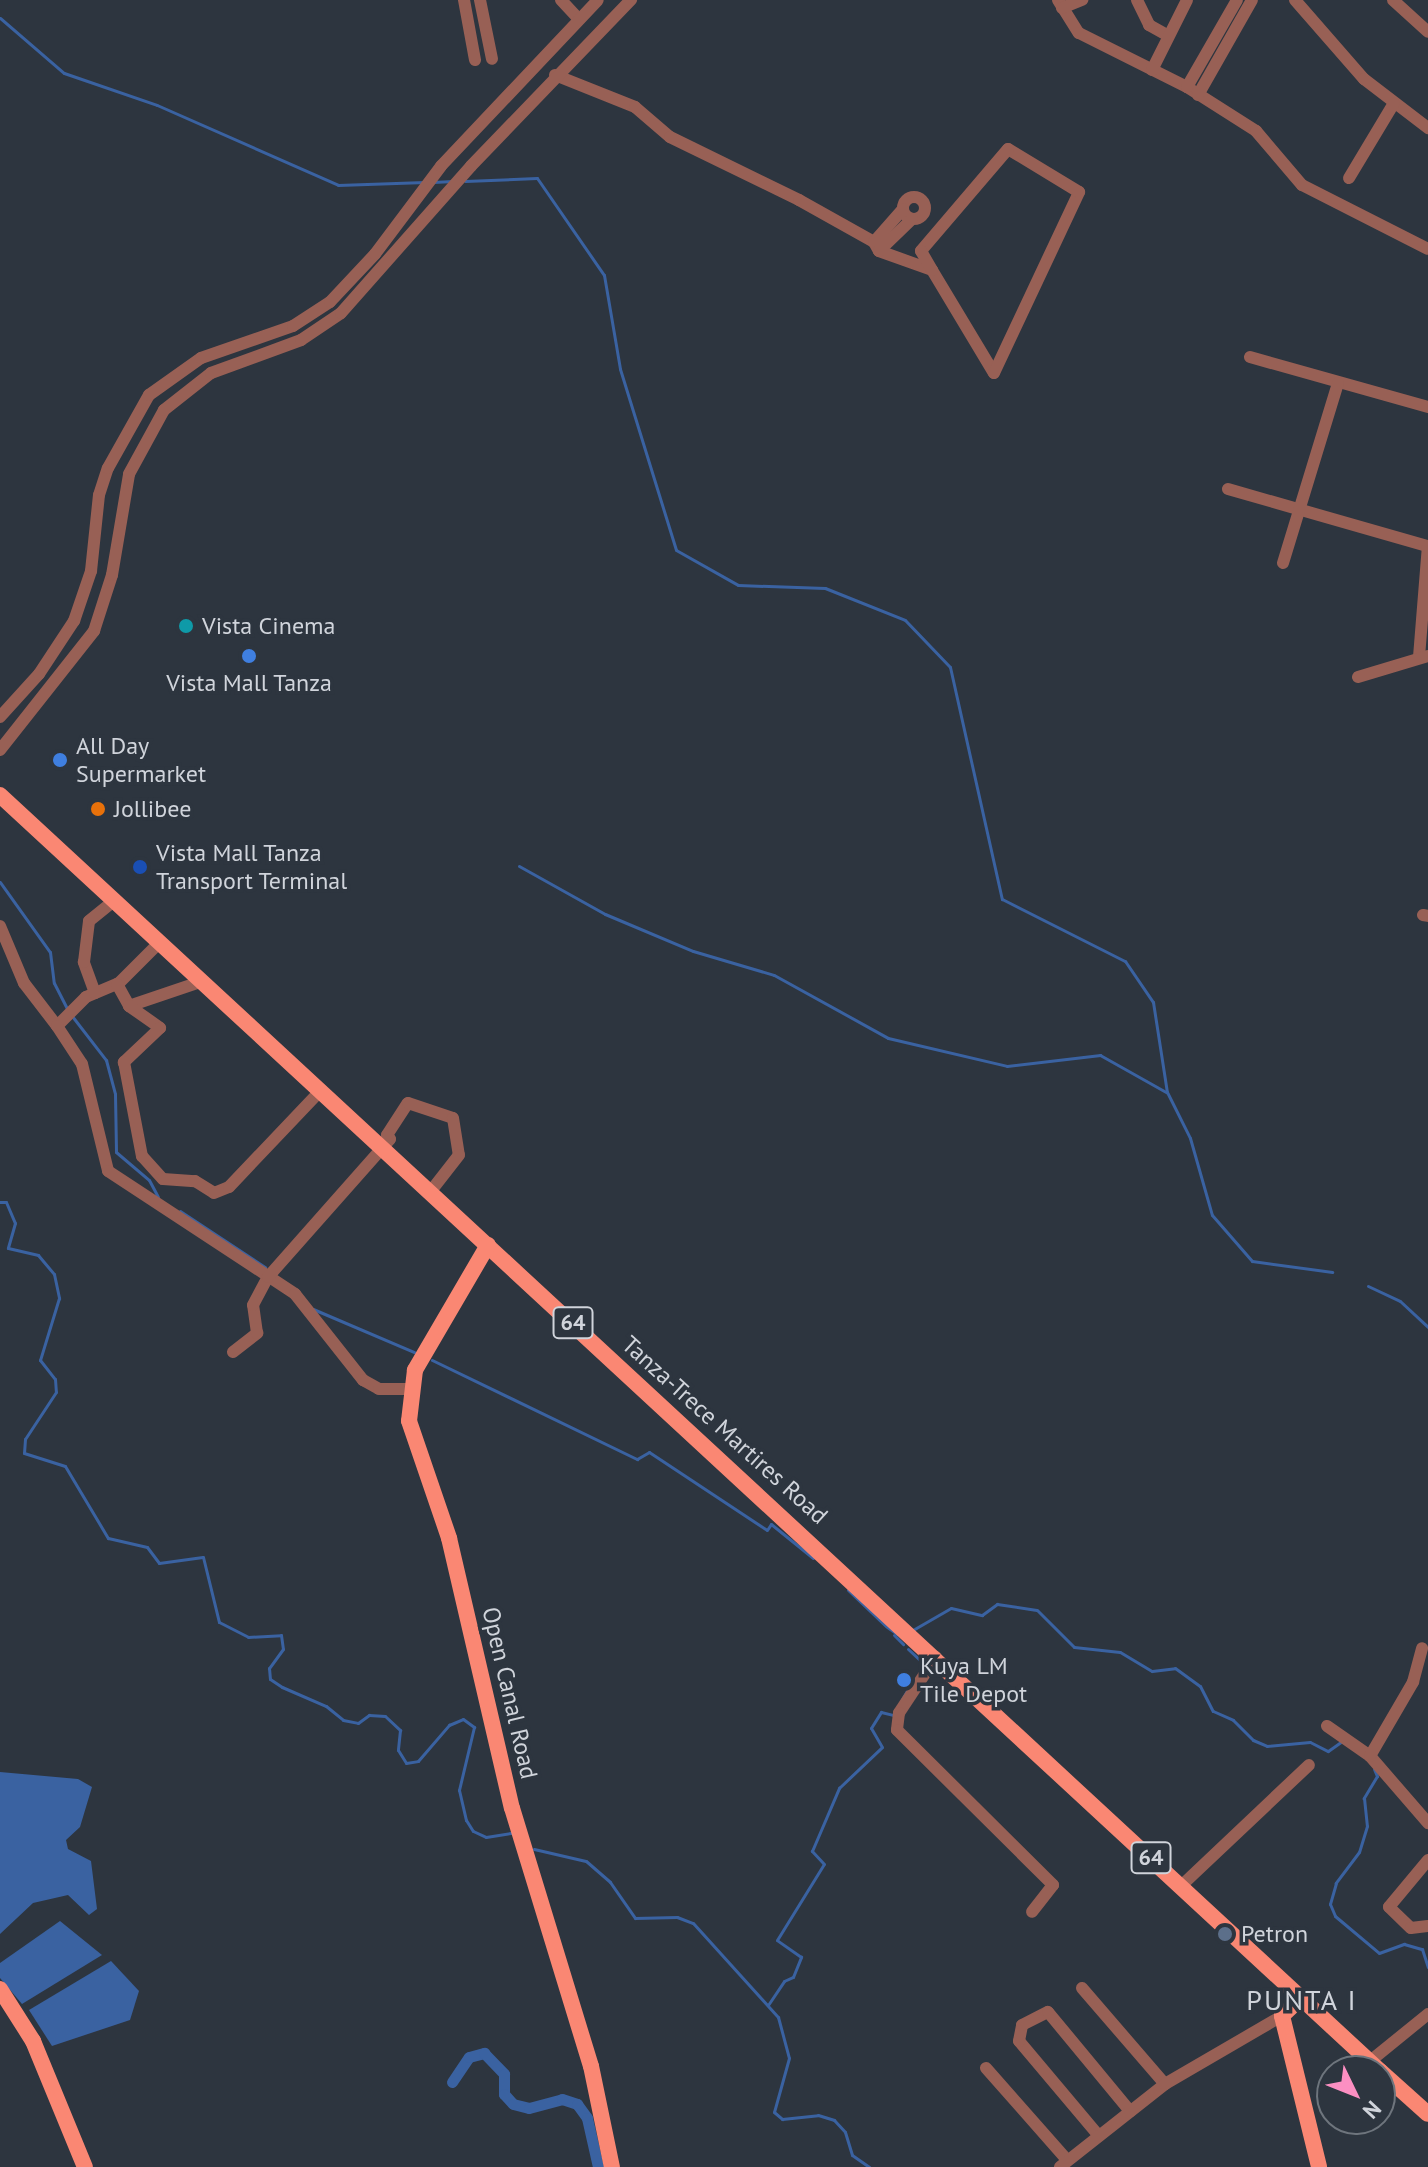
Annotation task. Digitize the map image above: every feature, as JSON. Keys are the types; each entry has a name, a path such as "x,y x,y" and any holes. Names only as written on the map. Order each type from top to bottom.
{"main road":[{"name":"Tanza-Trece Martires Road","path":"0,795 930,1651 946,1673 1362,2055"},
{"path":"409,1389 488,1245"},
{"name":"Open Canal Road","path":"409,1389 409,1421 449,1538 512,1808 591,2066 612,2167"},
{"path":"0,1989 33,2041 85,2167"},
{"path":"1301,1998 1282,2016 1319,2167"},
{"name":"Tanza-Trece Martires Road","path":"1396,2086 1428,2114"}],"street":[{"path":"464,0 475,60"},
{"path":"480,0 492,59"},
{"path":"561,0 579,19"},
{"path":"0,717 39,674 74,621 91,571 99,495 132,419 171,376 237,346 293,326 330,302 375,254 411,200 441,166 598,0"},
{"path":"0,750 76,661 94,631 112,575 121,498 147,432 184,391 243,361 301,340 341,313 389,265 439,200 555,75 631,0"},
{"path":"1082,0 1060,4 1079,33 1187,87 1256,131 1302,185 1428,249"},
{"path":"1137,0 1149,25 1167,35"},
{"path":"1152,70 1187,0"},
{"path":"1187,87 1237,0"},
{"path":"1198,95 1252,0"},
{"path":"1295,0 1364,79 1428,128"},
{"path":"1393,0 1428,32"},
{"path":"555,75 635,107 670,137 877,247 932,270"},
{"path":"1349,178 1394,103"},
{"path":"1008,149 1079,192 994,373 932,270 921,251 1008,149"},
{"path":"877,247 912,215 938,231"},
{"path":"237,346 243,361"},
{"path":"1250,357 1428,407"},
{"path":"1283,563 1338,383"},
{"path":"1228,489 1428,546 1424,657 1358,677"},
{"path":"95,993 84,962 89,921 115,900"},
{"path":"0,926 24,983 82,1064 108,1171 295,1294 363,1380 379,1389 409,1389"},
{"path":"57,1026 95,993 117,984 160,942"},
{"path":"129,1006 203,981"},
{"path":"117,984 129,1006 160,1028 124,1062 142,1156 163,1179 195,1181 214,1193 229,1187 321,1090"},
{"path":"233,1352 257,1333 253,1305 268,1277 383,1147 408,1103 453,1118 459,1155 431,1191"},
{"path":"1370,1756 1413,1682 1422,1648"},
{"path":"930,1651 899,1713 897,1730 1053,1885 1032,1912"},
{"path":"1327,1726 1370,1756 1428,1823"},
{"path":"1181,1886 1309,1765"},
{"path":"1428,1860 1389,1907 1411,1928 1428,1926"},
{"path":"1082,1988 1165,2084"},
{"path":"1099,2136 1019,2041 1022,2025 1048,2012 1130,2111"},
{"path":"1389,2055 1428,2014"},
{"path":"986,2068 1064,2164 1165,2084 1282,2016"}],"water":[{"path":"0,1772 78,1779 92,1787 80,1827 66,1840 68,1849 91,1861 97,1909 89,1915 68,1895 33,1903 0,1934"},
{"path":"60,1921 102,1955 22,2004 0,1978 0,1963"},
{"path":"111,1961 139,1991 130,2020 52,2046 29,2010"}],"waterway":[{"path":"0,18 64,73 157,105 338,185 425,182"},
{"path":"465,181 537,178 604,275 620,369 676,550 738,585 825,588 905,620 950,667 1002,899 1125,961 1153,1002 1167,1092 1190,1138 1212,1215 1252,1261 1332,1272"},
{"path":"433,182 453,181"},
{"path":"519,866 605,914 693,951 774,975 888,1038 1007,1066 1100,1055 1166,1092"},
{"path":"0,882 50,952 54,983 68,1010"},
{"path":"72,1016 106,1060 115,1094 116,1152 149,1180 158,1197"},
{"path":"0,1202 6,1202 15,1223 8,1248 38,1255 54,1274 59,1298 40,1360 55,1379 56,1392 25,1439 24,1453 65,1466 108,1538 147,1547 159,1563 203,1557 219,1622 248,1637 281,1635 283,1649 269,1668 270,1679 326,1706 343,1720 358,1723 369,1715 385,1716 400,1730 398,1750 406,1763 418,1761 449,1725 463,1719 474,1727 459,1790 466,1820 473,1831 486,1837 511,1833"},
{"path":"180,1211 265,1267"},
{"path":"1368,1286 1400,1301 1428,1327"},
{"path":"313,1309 414,1352"},
{"path":"432,1360 637,1459 649,1452 767,1530 771,1524 813,1558"},
{"path":"848,1590 886,1626"},
{"path":"911,1631 951,1608 982,1615 997,1604 1037,1610 1074,1647 1120,1652 1152,1671 1175,1668 1200,1686 1213,1711 1233,1720 1253,1740 1267,1746 1310,1742 1328,1751 1341,1742"},
{"path":"887,1627 897,1634"},
{"path":"894,1635 903,1644"},
{"path":"908,1649 925,1665"},
{"path":"901,1701 909,1687"},
{"path":"768,2005 784,1981 793,1977 801,1957 777,1940 824,1864 812,1851 839,1788 882,1747 871,1728 881,1712 893,1715"},
{"path":"1374,1769 1377,1776 1364,1798 1367,1826 1359,1852 1336,1883 1330,1904 1335,1916 1379,1953 1404,1944 1422,1949 1428,1967"},
{"path":"534,1849 586,1861 610,1882 635,1918 677,1917 693,1923 778,2017 789,2058 774,2112 782,2119 818,2115 834,2120 845,2132 852,2155 869,2167"},
{"path":"452,2082 469,2057 484,2053 504,2074 504,2094 513,2104 529,2108 562,2099 577,2104 587,2118 598,2167"}],"place":[{"name":"Vista Cinema","path":"186,626"},
{"name":"Vista Mall Tanza","path":"249,656"},
{"name":"All Day Supermarket","path":"60,760"},
{"name":"Jollibee","path":"98,809"},
{"name":"Vista Mall Tanza Transport Terminal","path":"140,867"},
{"name":"Kuya LM Tile Depot","path":"904,1680"},
{"name":"Petron","path":"1225,1934"}],"district":[{"name":"PUNTA I","path":"1302,2000"}]}
